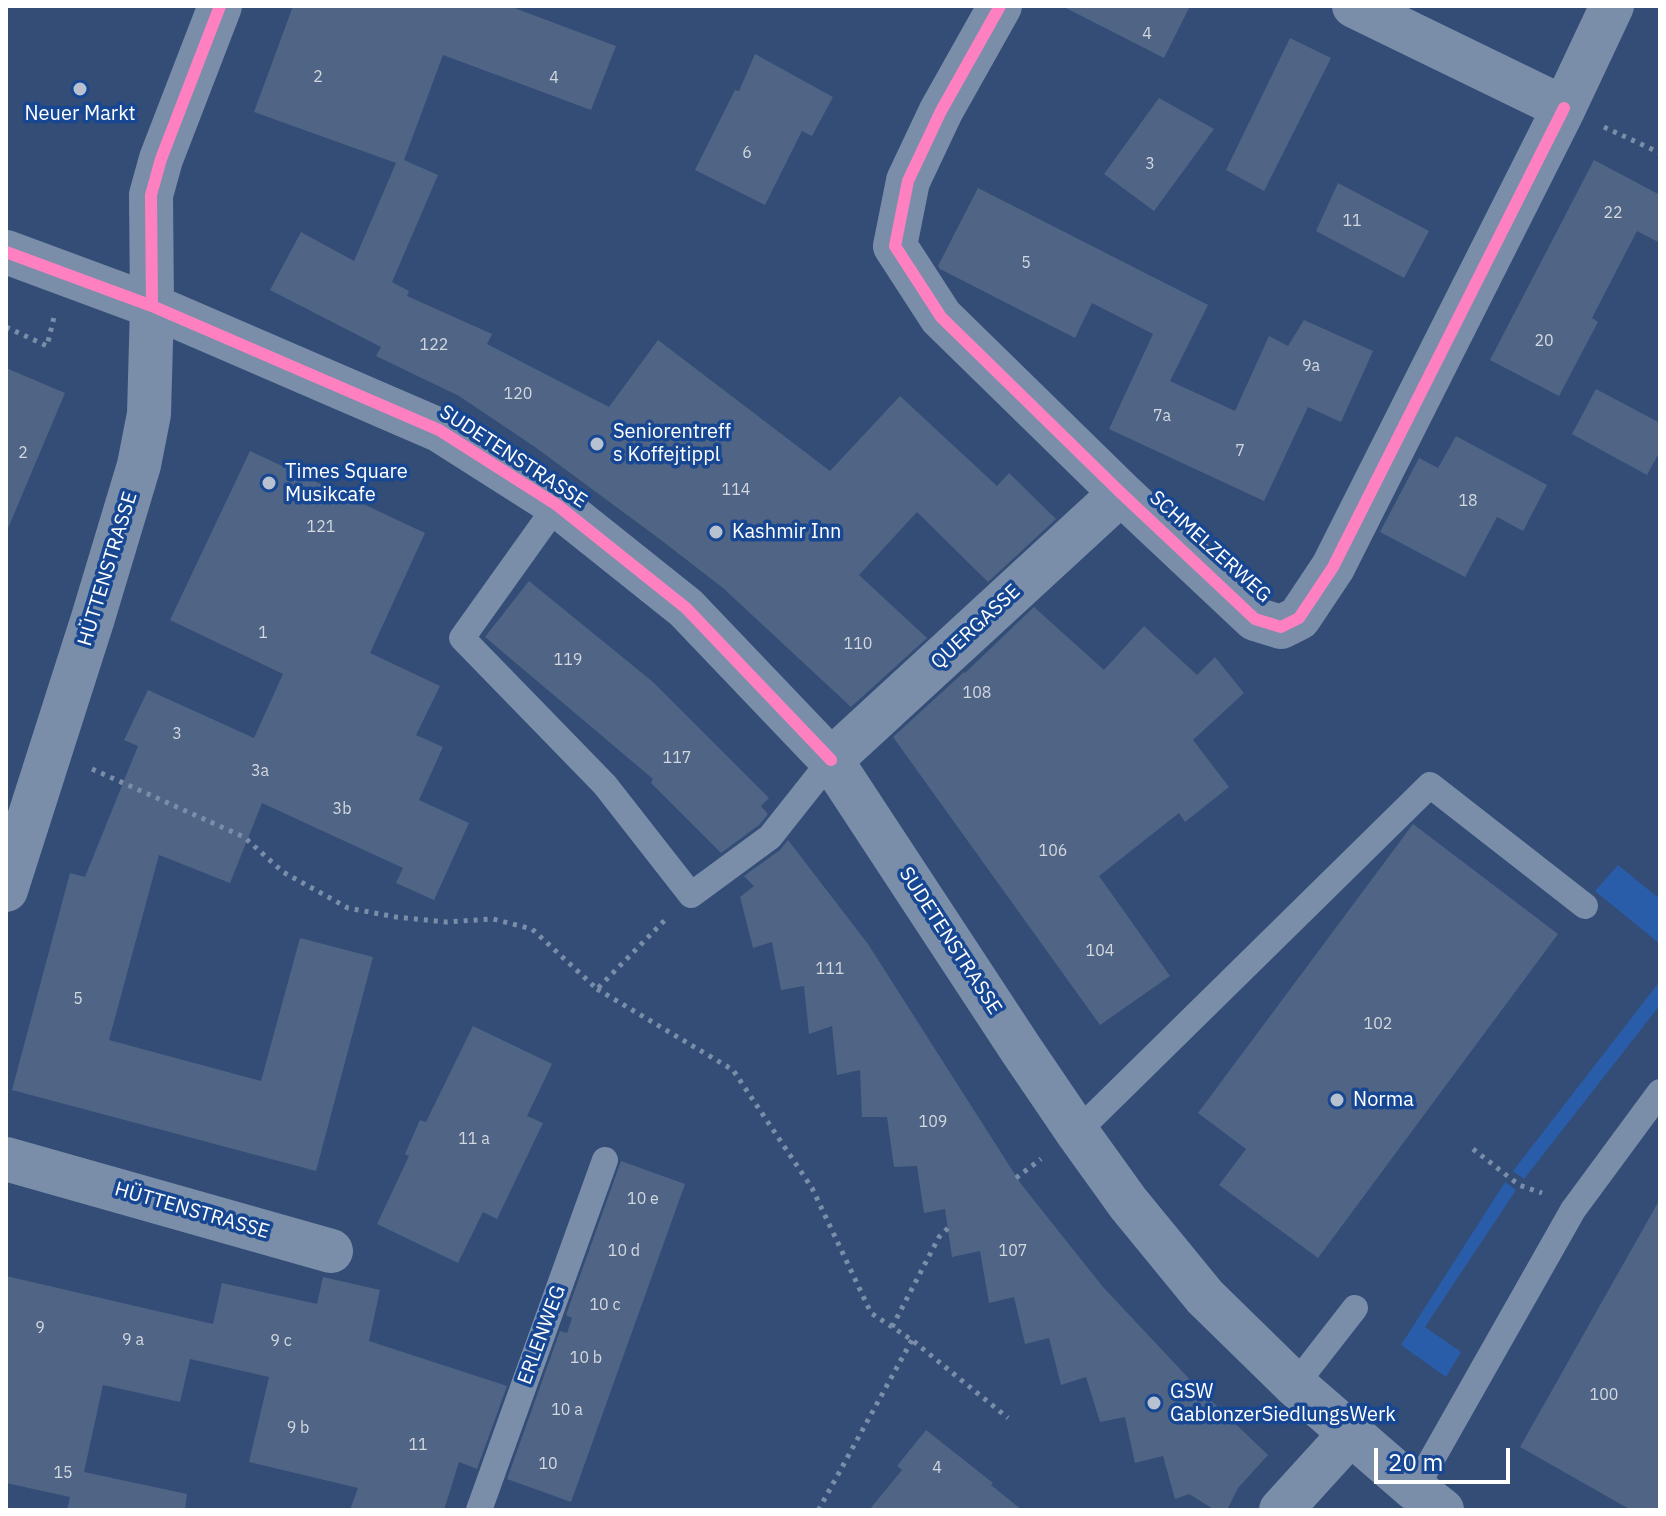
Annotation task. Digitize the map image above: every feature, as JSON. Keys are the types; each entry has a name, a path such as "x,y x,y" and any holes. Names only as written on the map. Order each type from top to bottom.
{"street":[{"name":"HÜTTENSTRASSE","path":"6,890 16,822 51,751 139,465 149,414 151,195 161,159 220,6"},
{"name":"SCHMELZERWEG","path":"1000,6 941,111 908,181 895,246 941,317 1255,619 1281,627 1299,618 1333,567 1564,108 1612,6"},
{"path":"1354,6 1564,108"},
{"name":"SUDETENSTRASSE","path":"6,252 152,306 439,430 557,505 686,608 831,760 1077,1132 1128,1203 1205,1297 1295,1385 1428,1500"},
{"name":"QUERGASSE","path":"831,760 1121,493"},
{"name":"HÜTTENSTRASSE","path":"6,1159 331,1251"},
{"path":"1281,1510 1351,1433"}],"lane":[{"path":"557,505 462,638 605,785 691,895 770,837 831,760"},
{"path":"1077,1132 1430,785 1585,906"},
{"path":"1428,1500 1573,1210 1660,1092"},
{"name":"ERLENWEG","path":"479,1510 605,1160"},
{"path":"1295,1385 1355,1308"}],"path":[{"path":"1564,108 1660,153"},
{"path":"6,327 47,346 63,274"},
{"path":"51,751 244,837 283,872 348,908 446,922 493,919 532,929 597,989 733,1070 812,1188 871,1313 912,1340 1008,1418"},
{"path":"597,989 691,895"},
{"path":"1473,1149 1519,1185"},
{"path":"892,1327 939,1237 948,1228"},
{"path":"820,1510 912,1340"}],"shaded area":[{"path":"1618,865 1660,899 1660,944 1595,891"},
{"path":"1660,981 1660,1005 1524,1179 1513,1171"},
{"path":"1505,1182 1516,1190 1425,1327 1461,1352 1446,1377 1401,1345"}],"building":[{"path":"293,6 509,6 616,46 591,110 443,55 404,160 438,175 392,282 409,291 407,296 492,334 487,344 609,407 658,340 830,471 900,396 997,486 1009,473 1056,519 988,582 917,512 859,575 927,638 851,707 723,588 535,447 459,396 376,356 381,347 270,290 301,232 354,261 396,163 254,112"},
{"path":"1062,6 1190,6 1164,58"},
{"path":"1290,38 1331,58 1264,191 1226,170"},
{"path":"755,54 833,97 812,136 802,131 765,205 695,170 735,90 739,91"},
{"path":"1159,98 1214,129 1154,211 1104,174"},
{"path":"1594,160 1660,195 1660,243 1637,231 1592,318 1598,322 1559,396 1490,360"},
{"path":"1338,183 1429,231 1404,278 1316,231"},
{"path":"978,188 1208,305 1170,381 1235,411 1269,336 1288,346 1304,320 1373,351 1341,422 1308,407 1264,501 1109,429 1153,334 1092,303 1075,338 940,269 938,266"},
{"path":"6,368 65,393 6,533"},
{"path":"1596,389 1660,423 1660,451 1647,475 1572,434"},
{"path":"1456,436 1547,485 1523,531 1497,517 1465,577 1380,532 1419,458 1438,468"},
{"path":"250,451 425,533 370,653 440,686 416,735 443,747 419,800 469,823 434,900 396,883 403,868 262,803 230,883 159,855 109,1040 261,1081 300,938 373,957 316,1171 12,1090 70,873 85,877 138,746 124,740 148,690 254,738 283,674 170,620"},
{"path":"529,581 653,682 769,798 761,806 768,814 759,825 721,853 651,783 653,779 485,637"},
{"path":"1034,607 1104,670 1144,626 1197,675 1215,657 1244,693 1193,740 1229,787 1185,822 1179,813 1099,876 1170,976 1100,1025 893,737"},
{"path":"1413,824 1558,934 1318,1258 1219,1185 1246,1149 1198,1113"},
{"path":"788,840 868,944 1021,1184 1103,1287 1195,1385 1268,1455 1238,1488 1227,1510 1215,1510 1189,1494 1175,1499 1163,1456 1135,1463 1125,1417 1100,1422 1086,1377 1061,1385 1049,1338 1025,1344 1014,1297 989,1303 980,1251 952,1257 945,1209 924,1213 917,1166 894,1167 887,1117 862,1117 860,1070 837,1075 832,1026 809,1034 804,986 781,990 772,942 753,948 740,897 754,886 744,876 780,850"},
{"path":"473,1026 552,1064 527,1116 543,1123 497,1219 483,1212 458,1263 377,1224 409,1156 405,1154 420,1120 426,1122"},
{"path":"621,1161 685,1184 571,1502 507,1479 560,1331 567,1333 572,1318 566,1315"},
{"path":"1660,1199 1660,1510 1631,1510 1520,1447"},
{"path":"6,1276 213,1324 222,1283 317,1304 323,1277 380,1290 369,1341 507,1386 477,1469 459,1462 444,1510 350,1510 358,1488 249,1462 269,1377 190,1359 180,1402 103,1385 84,1472 187,1494 185,1510 67,1510 70,1497 6,1483"},
{"path":"926,1430 1022,1510 869,1510 902,1470 897,1466"}],"cycle path":[{"path":"152,306 151,195 161,159 220,6"},
{"path":"1000,6 941,111 908,181 895,246 941,317 1255,619 1281,627 1299,618 1333,567 1564,108"},
{"path":"6,252 152,306 439,430 557,505 686,608 831,760"}],"place":[{"name":"Neuer Markt","path":"80,89"},
{"name":"Seniorentreff s Koffejtippl","path":"597,444"},
{"name":"Times Square Musikcafe","path":"269,483"},
{"name":"Kashmir Inn","path":"716,532"},
{"name":"Norma","path":"1337,1100"},
{"name":"GSW GablonzerSiedlungsWerk","path":"1154,1403"}]}
